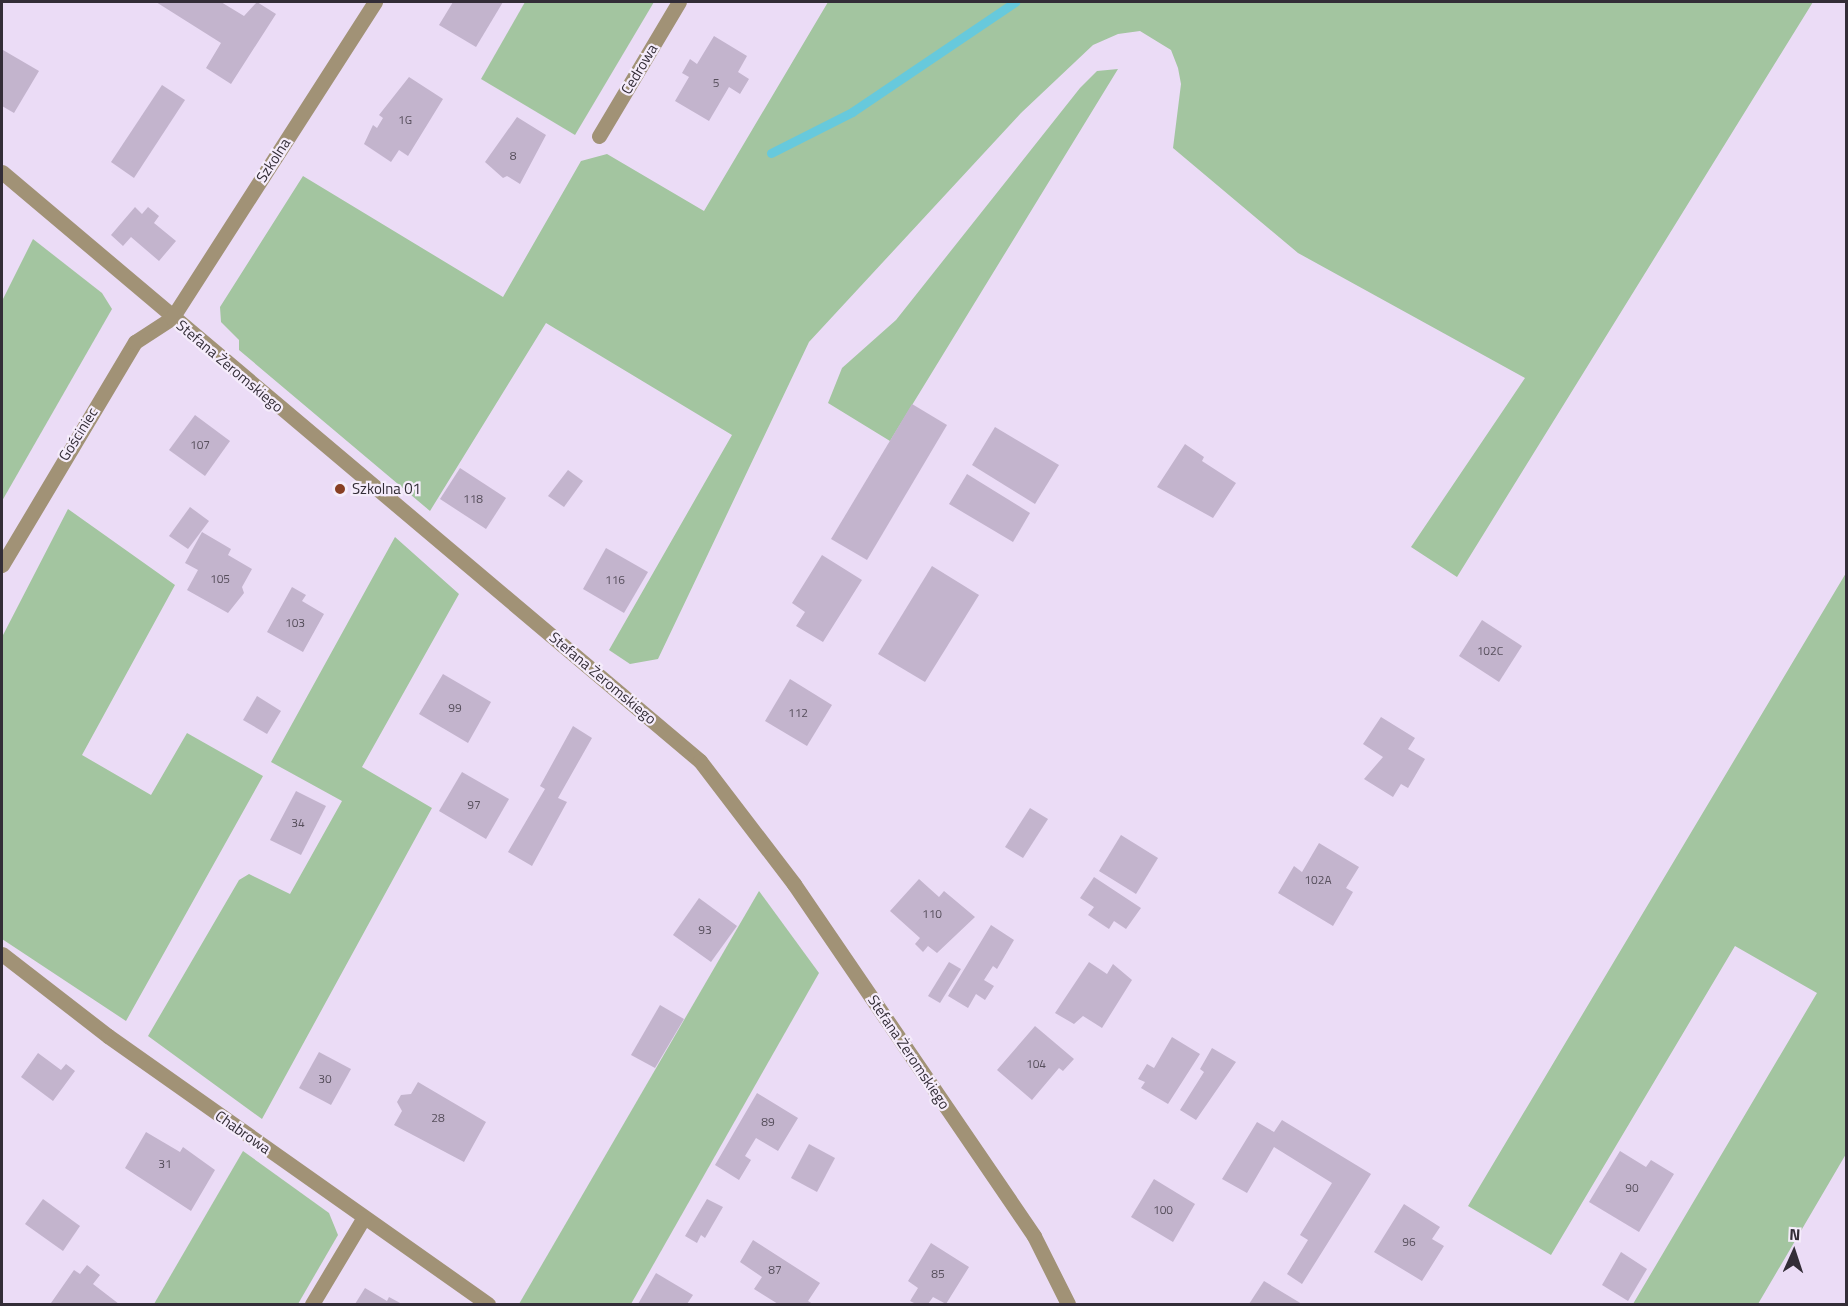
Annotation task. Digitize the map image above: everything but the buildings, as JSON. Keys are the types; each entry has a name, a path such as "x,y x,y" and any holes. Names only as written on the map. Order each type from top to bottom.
{"street":[{"name":"Szkolna","path":"172,318 375,2"},
{"name":"Cedrowa","path":"599,136 679,2"},
{"name":"Stefana Żeromskiego","path":"2,172 172,318 700,761 794,884 1021,1216 1068,1305"},
{"name":"Gościniec","path":"2,565 135,342 172,318"},
{"name":"Chabrowa","path":"2,954 108,1036 488,1305"},
{"path":"312,1305 364,1217"}],"green space":[{"path":"525,2 654,2 575,135 481,79"},
{"path":"828,2 1813,2 1457,577 1411,547 1525,378 1298,253 1173,148 1181,84 1178,68 1171,50 1140,31 1118,34 1093,45 1021,113 809,342 658,659 630,664 609,650 732,435 546,323 430,511 239,350 239,340 221,322 220,307 303,176 503,297 581,161 607,154 704,211"},
{"path":"1118,69 890,441 828,403 842,368 896,320 1080,88 1097,71"},
{"path":"33,239 102,293 112,309 2,501 2,301"},
{"path":"68,509 175,585 82,755 151,795 187,733 263,776 126,1021 2,939 2,637"},
{"path":"395,537 459,594 362,767 432,808 262,1119 148,1036 239,880 249,874 290,894 342,801 271,762"},
{"path":"1846,573 1846,1154 1758,1304 1633,1304 1817,993 1735,946 1551,1255 1468,1206"},
{"path":"759,891 819,973 631,1304 519,1304"},
{"path":"243,1151 329,1213 338,1235 298,1304 154,1304"}],"waterway":[{"path":"771,153 852,112 1015,2"}],"place":[{"name":"Szkolna 01","path":"340,489"}]}
